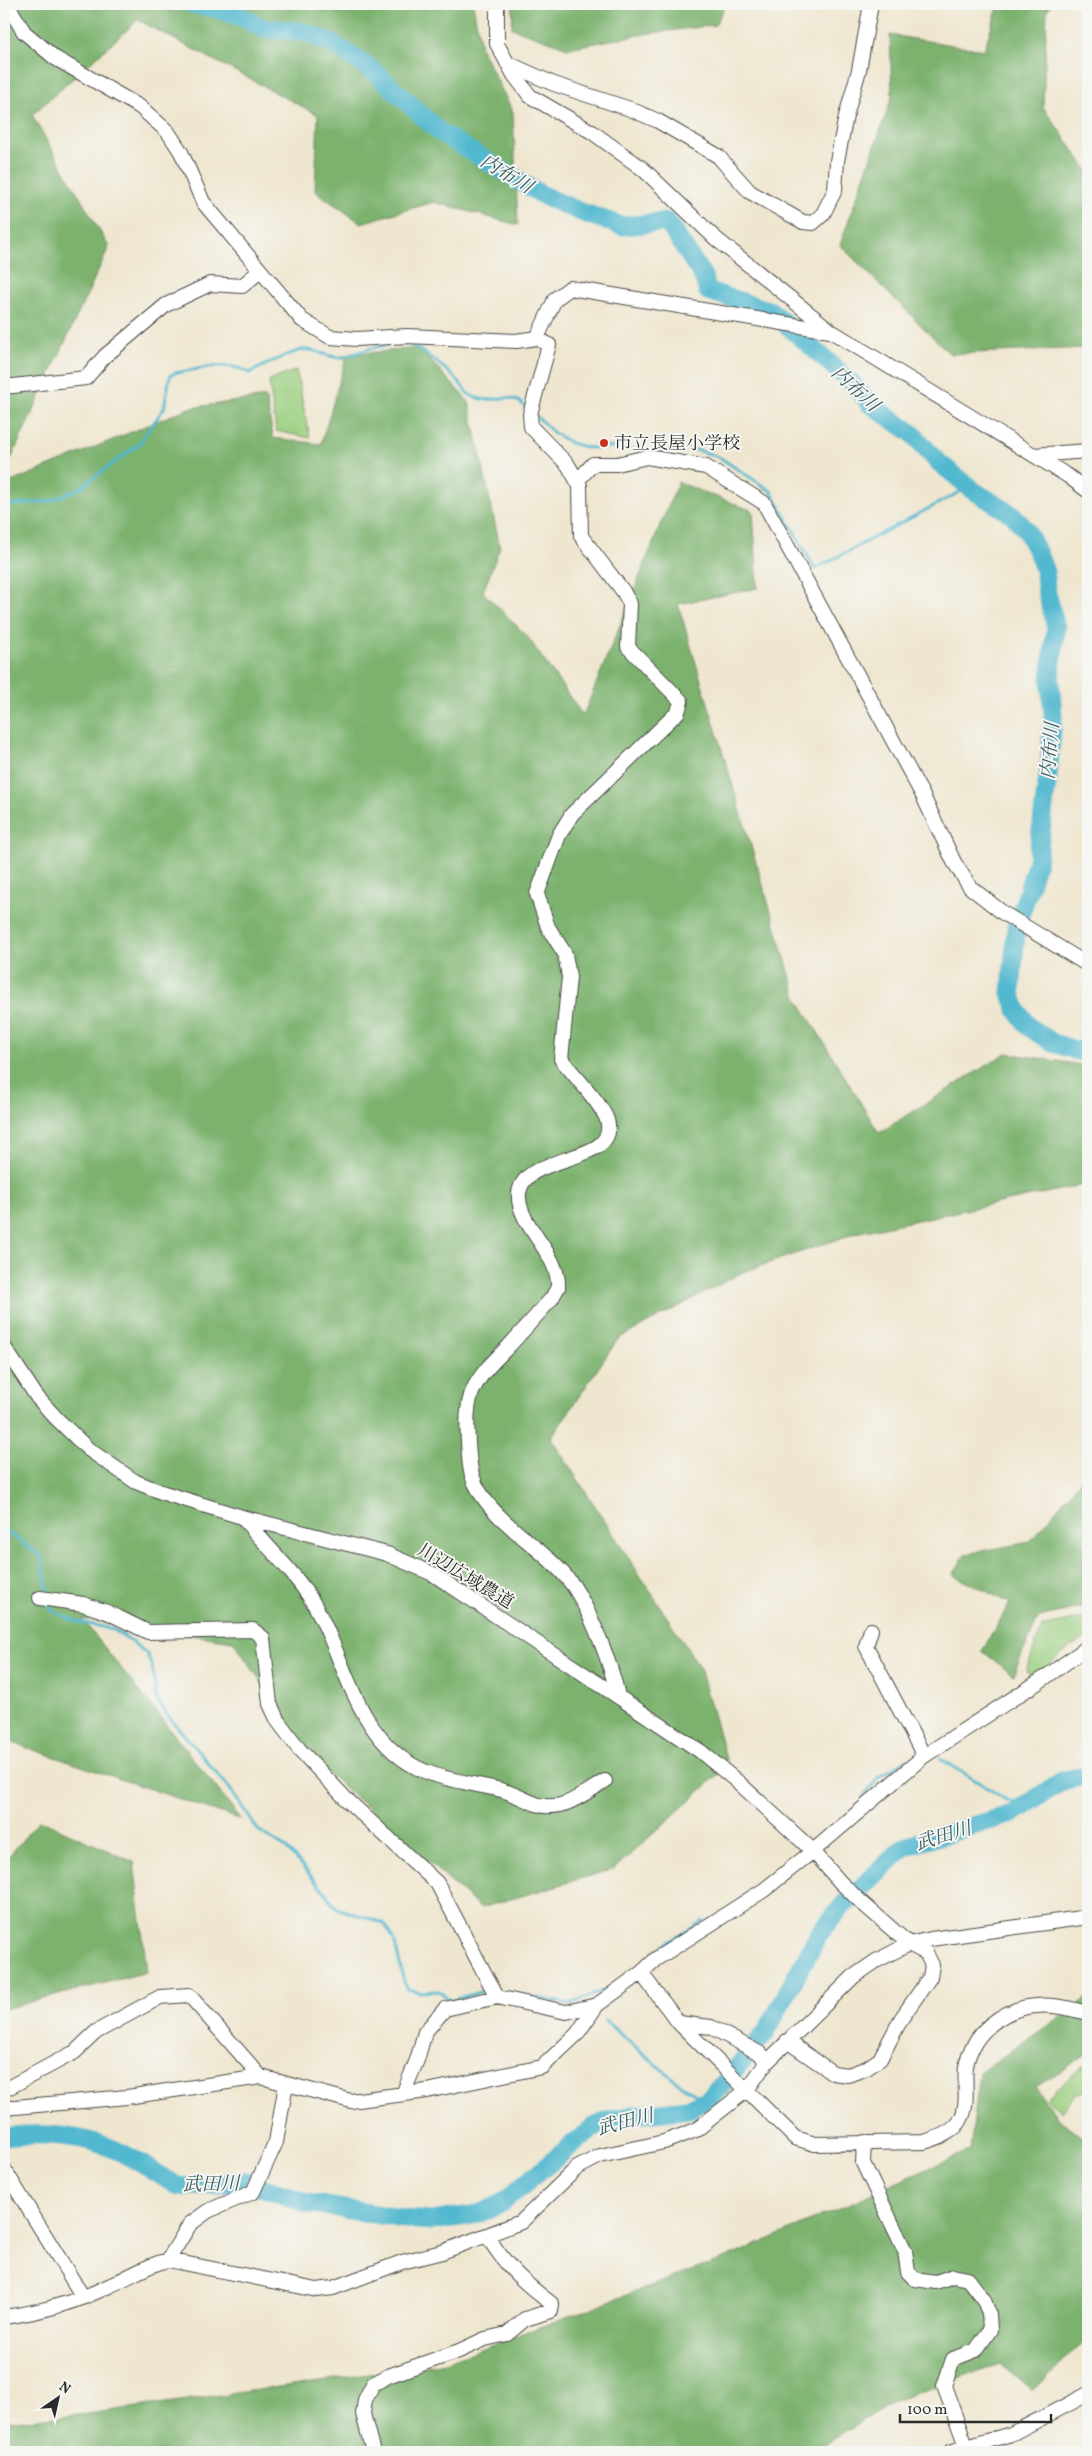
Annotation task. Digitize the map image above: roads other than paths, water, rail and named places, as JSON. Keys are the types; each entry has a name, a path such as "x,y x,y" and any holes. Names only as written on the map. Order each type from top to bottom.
{"street":[{"path":"7,4 24,32 55,58 140,107 168,132 181,152 203,202 302,320 330,337 357,339 407,336 516,341 537,338 549,345 530,414 531,427 568,465 577,481 582,493 581,536 623,591 630,604 628,647 681,700 681,707 671,720 572,814 559,835 538,889 537,897 548,927 566,954 568,964 569,977 561,1059 607,1119 607,1135 601,1145 542,1168 532,1173 522,1183 519,1197 522,1210 548,1256 558,1287 552,1298 476,1384 468,1409 467,1429 471,1470 475,1484 507,1524 559,1569 574,1587 586,1609 608,1663 618,1696"},
{"path":"496,4 497,44 520,84 530,96 592,132 643,169 715,238 831,331 1034,455 1088,491"},
{"path":"507,63 554,84 630,108 658,120 718,156 750,192 803,222 813,224 822,214 835,190 837,161 846,116 859,70 871,4"},
{"path":"4,387 86,378 105,356 166,304 210,284 242,286 260,271"},
{"path":"537,338 555,299 570,288 767,322 831,331"},
{"path":"1034,455 1088,451"},
{"path":"577,481 593,464 618,464 647,458 706,468 764,503 922,794 954,862 970,887 1003,913 1088,965"},
{"name":"川辺広域農道","path":"4,1347 37,1397 88,1448 115,1469 136,1482 164,1493 242,1516 387,1554 433,1574 700,1751 813,1851 840,1882 862,1902 909,1944 926,1953 932,1965 932,1973 901,2020 884,2054 874,2064 857,2072 840,2075 833,2073 788,2041"},
{"path":"242,1516 300,1583 314,1604 348,1682 370,1723 387,1744 403,1759 422,1770 443,1778 497,1788 537,1805 554,1807 565,1805 604,1781"},
{"path":"40,1598 57,1599 107,1612 148,1632 253,1630 263,1638 270,1704 278,1721 299,1749 346,1799 437,1884 497,1997"},
{"path":"871,1630 866,1646 924,1756"},
{"path":"4,2108 127,2097 168,2089 261,2077 351,2101 403,2094 542,2067 577,2034 597,2005 641,1973 656,1959 764,1890 813,1851 924,1756 1040,1681 1088,1647"},
{"path":"4,2317 43,2312 111,2286 151,2264 168,2260 317,2290 333,2288 402,2262 442,2252 521,2222 577,2168 600,2156 681,2137 704,2124 744,2087 764,2059 788,2041 853,1977 876,1961 909,1944 951,1935 1088,1918"},
{"path":"641,1973 679,2023 744,2087 771,2117 795,2138 815,2144 924,2142 936,2139 953,2129 962,2117 966,2067 970,2050 983,2031 1007,2013 1035,2006 1069,2008 1088,2013"},
{"path":"4,2090 75,2052 96,2032 160,1997 190,1995 261,2077"},
{"path":"403,2094 417,2060 425,2032 445,2009 497,1997 566,2012 597,2005"},
{"path":"679,2023 711,2027 764,2059"},
{"path":"168,2260 190,2224 208,2211 253,2192 276,2142 286,2084"},
{"path":"864,2142 863,2163 905,2251 908,2272 915,2279 936,2282 953,2276 968,2279 984,2300 989,2314 990,2330 976,2350 953,2359 944,2386 966,2446"},
{"path":"4,2169 83,2297"},
{"path":"373,2452 363,2414 364,2400 373,2384 388,2376 445,2357 485,2339 507,2334 525,2319 551,2311 552,2304 521,2281 500,2257 487,2235"},
{"path":"950,2452 1011,2434 1088,2394"}],"waterway":[{"name":"内布川","path":"192,4 218,9 244,18 262,28 304,32 333,44 375,72 441,133 544,196 581,212 622,226 667,222 703,276 708,291 771,311 851,382 871,405 912,433 936,460 974,491 1013,515 1026,530 1045,572 1046,589 1056,628 1050,678 1053,716 1049,767 1037,862 1016,930 1011,993 1017,1010 1029,1027 1053,1043 1088,1054"},
{"path":"4,506 51,501 80,488 139,444 164,408 170,376 174,373 223,366 241,369 249,373 281,357 302,350 312,350 343,357 368,349 406,344 413,346 437,362 458,381 467,393 484,400 513,399 527,408"},
{"path":"535,415 554,433 571,443 589,448 612,447 646,451"},
{"path":"659,453 671,449 697,450 719,457 771,491 815,569 969,487"},
{"path":"4,1530 41,1556 49,1596"},
{"path":"50,1603 51,1610 75,1621 112,1629 147,1654 153,1670 156,1697 164,1711 230,1789 258,1830 286,1848 325,1892 336,1908 384,1923 394,1939 404,1982 408,1989 420,1992 439,1991 450,2001 486,1990"},
{"path":"940,1758 1008,1801 1031,1802"},
{"path":"863,1797 879,1777 908,1759"},
{"name":"武田川","path":"4,2137 48,2135 91,2141 118,2151 176,2185 186,2187 245,2181 307,2203 405,2219 432,2221 479,2214 502,2203 592,2128 610,2120 634,2115 688,2109 706,2100 719,2089 766,2032 819,1934 843,1905 904,1847 1012,1814 1062,1781 1088,1775"},
{"path":"655,1951 703,1921"},
{"path":"505,1992 570,2004 610,1988"},
{"path":"605,2021 678,2083 706,2100"}],"place":[{"name":"市立長屋小学校","path":"604,443"}]}
